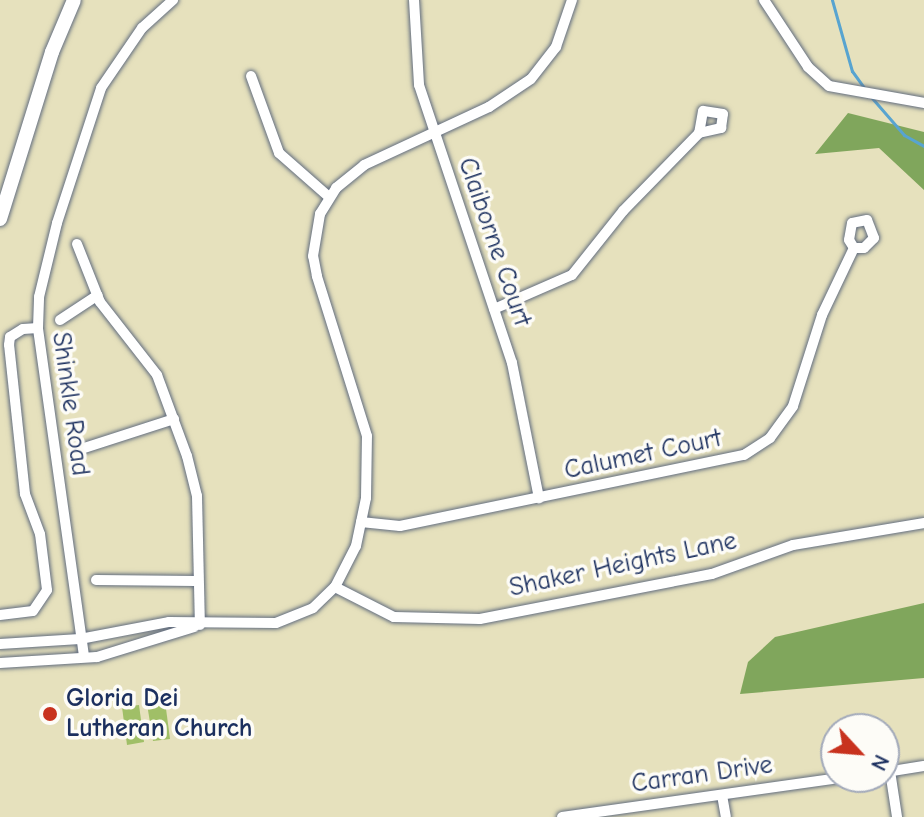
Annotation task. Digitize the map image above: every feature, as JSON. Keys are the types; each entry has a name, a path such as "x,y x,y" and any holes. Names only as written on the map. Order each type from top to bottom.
{"highway":[{"path":"0,219 52,52 74,0"}],"street":[{"name":"Shinkle Road","path":"84,656 38,328 43,270 93,109 116,62 173,0"},
{"name":"Claiborne Court","path":"414,0 414,63 434,133 512,363 539,498"},
{"path":"0,644 80,639 169,622 200,625 284,621 313,608 335,587 353,558 369,468 365,420 313,256 315,229 329,197 364,165 511,96 531,79 556,47 572,0"},
{"path":"764,0 808,67 829,86 924,103"},
{"path":"251,76 279,153 329,197"},
{"path":"494,309 572,275 623,211 699,133"},
{"path":"77,244 98,295 146,357 174,419 197,496 196,581 200,625"},
{"name":"Calumet Court","path":"361,522 400,526 736,458 762,445 793,406 822,315 854,248"},
{"path":"60,320 98,295"},
{"path":"0,615 33,611 47,590 40,534 25,494 9,345 23,329 38,328"},
{"path":"78,450 174,419"},
{"name":"Shaker Heights Lane","path":"335,587 394,617 480,619 712,574 793,545 924,523"},
{"path":"96,580 196,581"},
{"path":"0,663 115,653 200,625"},
{"path":"900,770 924,766"},
{"name":"Carran Drive","path":"562,817 820,781"},
{"path":"892,793 897,817"},
{"path":"722,795 726,817"}],"green space":[{"path":"848,113 924,132 924,190 879,148 815,154"},
{"path":"924,603 924,678 740,694 748,662 775,637"},
{"path":"165,701 170,739 153,741 147,704"},
{"path":"139,705 144,742 127,745 122,707"}],"waterway":[{"path":"832,0 852,71 865,89"},
{"path":"872,98 904,135 924,146"}],"place":[{"name":"Gloria Dei Lutheran Church","path":"50,714"}]}
